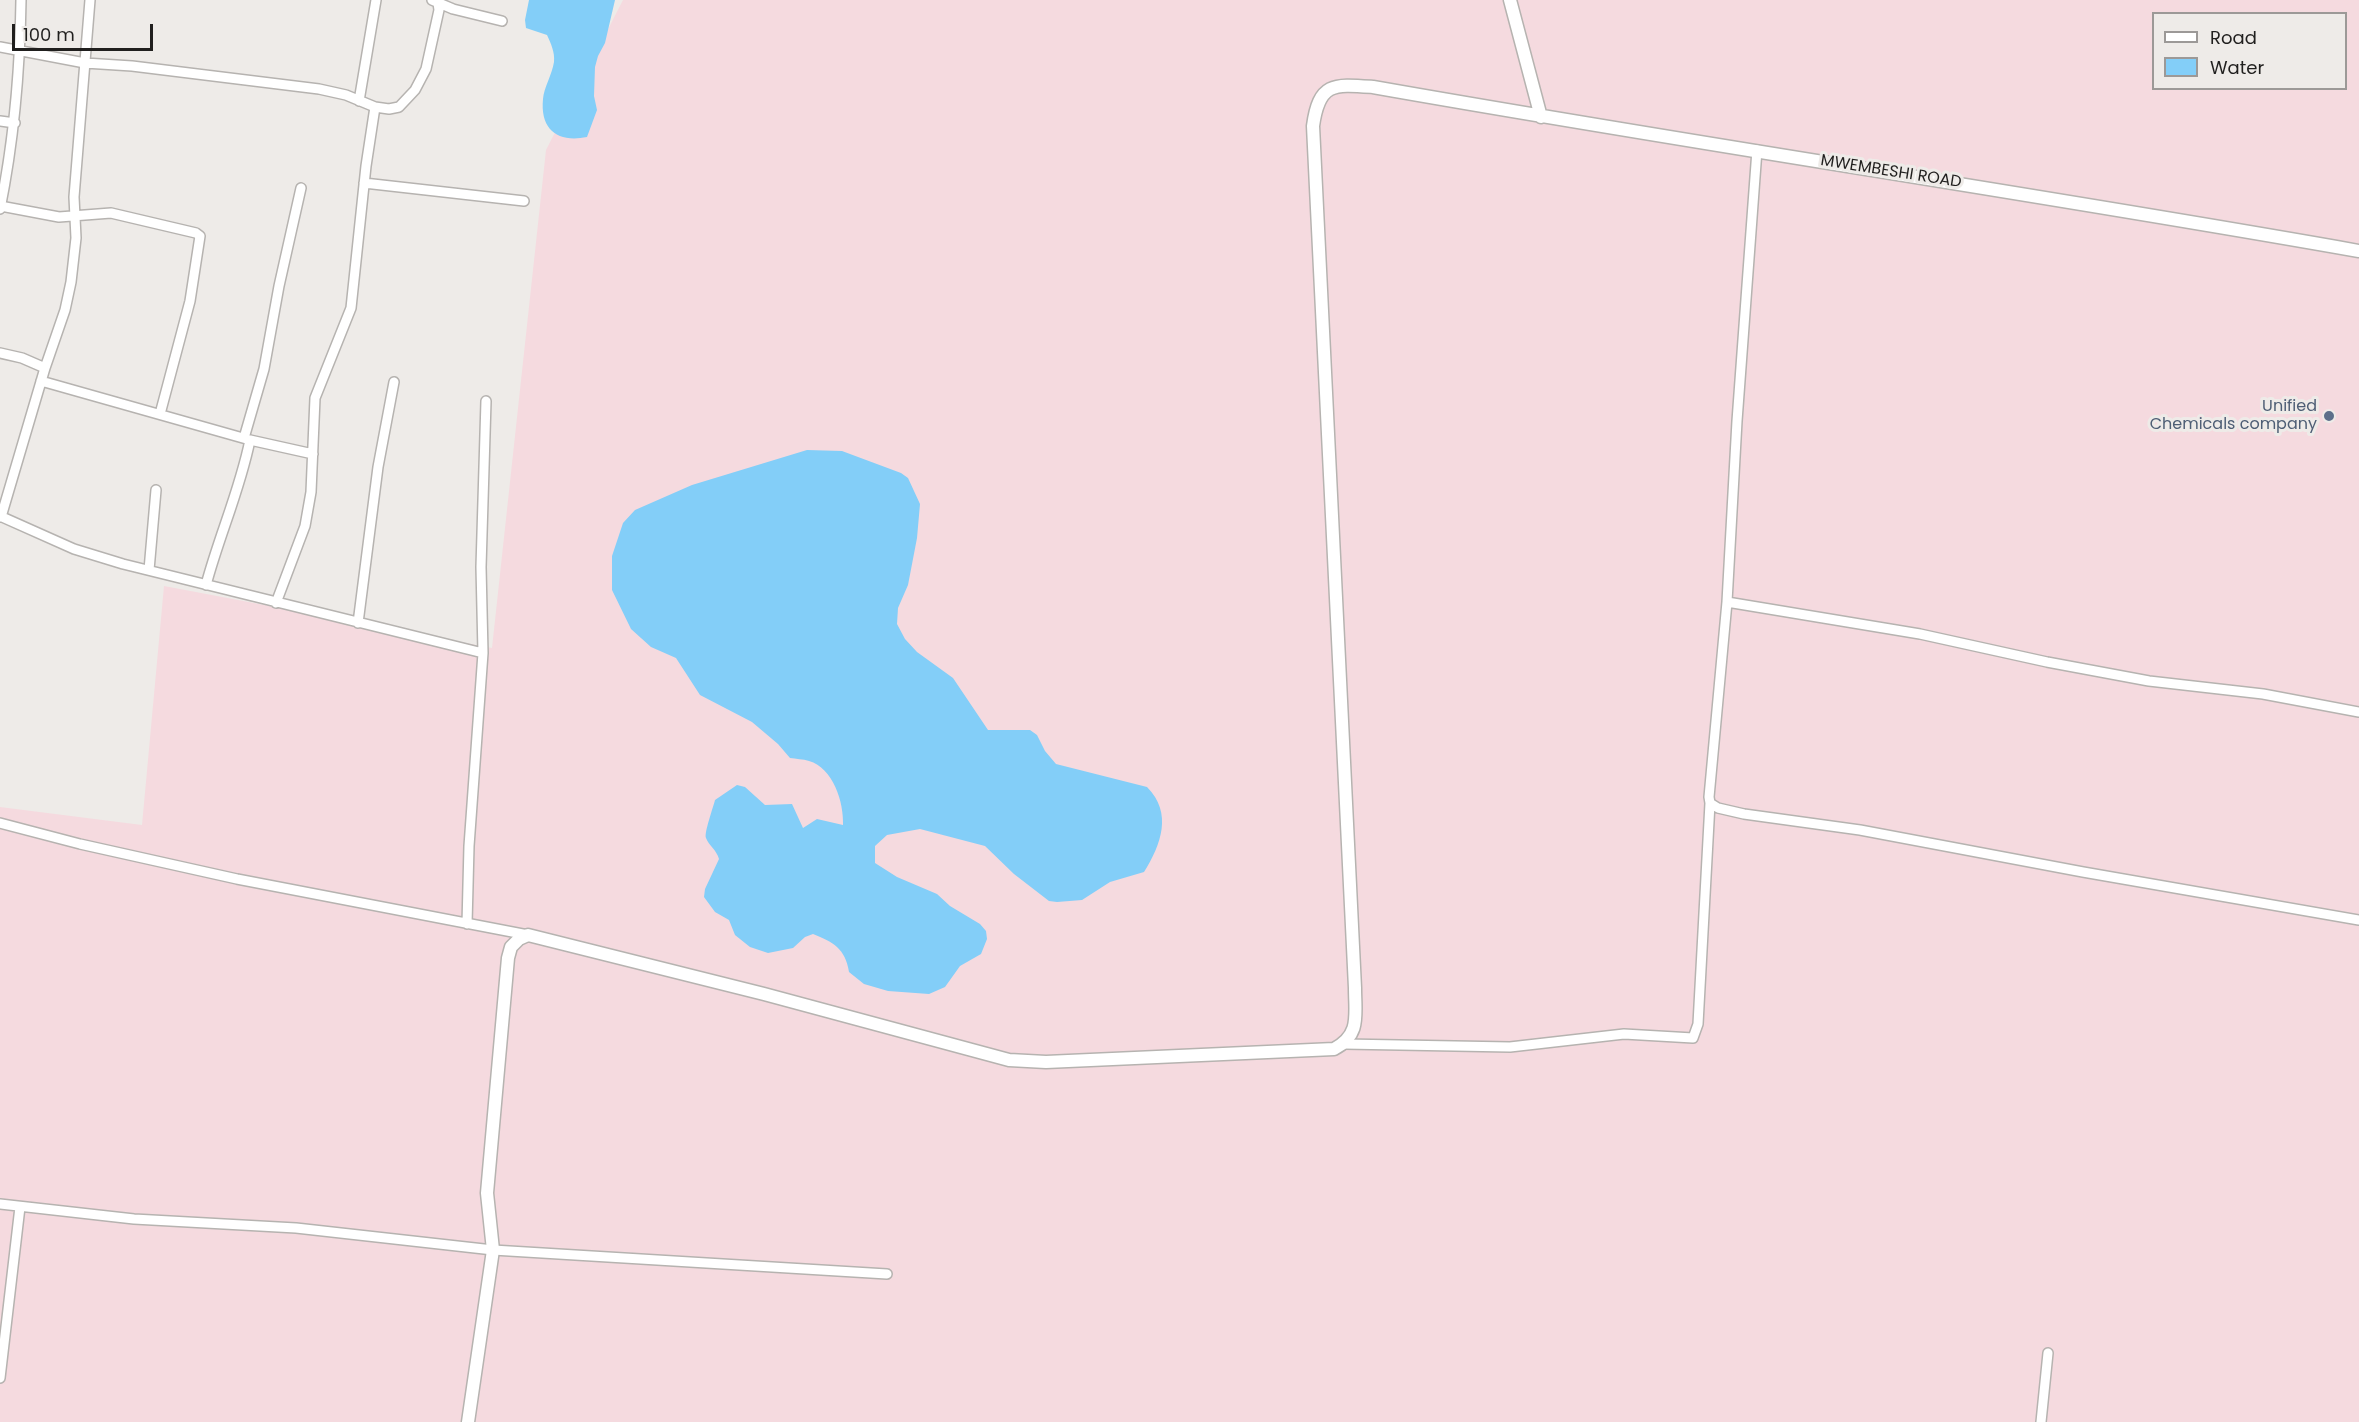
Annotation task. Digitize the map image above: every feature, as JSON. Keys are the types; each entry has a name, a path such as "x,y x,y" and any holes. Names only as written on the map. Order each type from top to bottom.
{"street":[{"path":"21,0 21,51 15,123 0,208 59,217 75,217 86,213 111,213 196,233 200,236 190,301 160,414"},
{"path":"90,0 75,187 76,238 71,282 65,310 0,517 74,549 276,603 483,653"},
{"path":"359,101 376,0"},
{"path":"1510,0 1541,117"},
{"path":"0,47 85,63 132,66 320,89 375,107 389,109 399,107 421,80 431,53 439,10 435,2"},
{"path":"435,2 453,9 502,21"},
{"name":"MWEMBESHI ROAD","path":"1344,1044 1354,1029 1355,988 1313,126 1320,98 1329,89 1345,85 1373,87 1541,117 1758,150 2359,251"},
{"path":"276,603 305,526 311,492 315,398 351,308 364,183 375,107"},
{"path":"0,121 15,123"},
{"path":"0,823 128,855 528,936 764,994 1009,1060 1046,1062 1200,1056 1334,1049 1344,1044 1510,1047 1624,1034 1693,1038 1698,1024 1709,797 1718,678 1727,602 1737,421 1758,150"},
{"path":"364,183 524,201"},
{"path":"206,585 244,472 247,439 264,369 279,286 301,188"},
{"path":"0,353 22,358 45,368"},
{"path":"41,381 247,439 313,454"},
{"path":"358,623 378,467 394,382"},
{"path":"467,924 469,846 483,653 481,567 486,401"},
{"path":"149,570 156,490"},
{"path":"1727,602 1920,634 2047,662 2149,681 2263,694 2359,712"},
{"path":"1710,803 1718,808 1744,814 1860,830 2359,920"},
{"path":"468,1422 493,1250 487,1193 508,958 511,947 519,939 528,936"},
{"path":"0,1204 134,1219 296,1228 493,1250 887,1274"},
{"path":"0,1377 20,1207"},
{"path":"2041,1422 2048,1353"}],"shaded area":[{"path":"623,0 2359,0 2359,1422 0,1422 0,807 142,825 164,586 492,648 546,150"}],"water":[{"path":"529,0 615,0 605,43 595,67 594,96 597,110 587,137 560,136 553,132 545,119 543,99 553,67 554,55 547,35 526,28 525,20"},
{"path":"807,450 842,451 901,473 908,478 920,504 917,538 908,585 898,608 897,624 905,639 917,652 953,678 988,730 1030,730 1037,735 1045,751 1056,764 1147,787 1160,807 1162,829 1155,851 1144,872 1110,882 1082,900 1049,901 1014,874 985,846 920,829 887,835 875,846 875,863 897,877 937,894 950,906 980,924 986,931 987,939 981,954 960,966 945,987 929,994 888,991 864,984 849,972 844,957 837,947 813,934 805,937 793,948 768,953 750,947 735,935 729,920 715,912 704,897 705,889 719,859 706,838 715,800 737,785 745,787 765,805 792,804 803,828 817,819 843,825 839,796 831,778 817,765 807,760 790,758 778,744 752,722 700,695 676,658 651,647 631,629 612,590 612,556 623,523 635,510 692,485"}],"place":[{"name":"Unified Chemicals company","path":"2329,416"}]}
